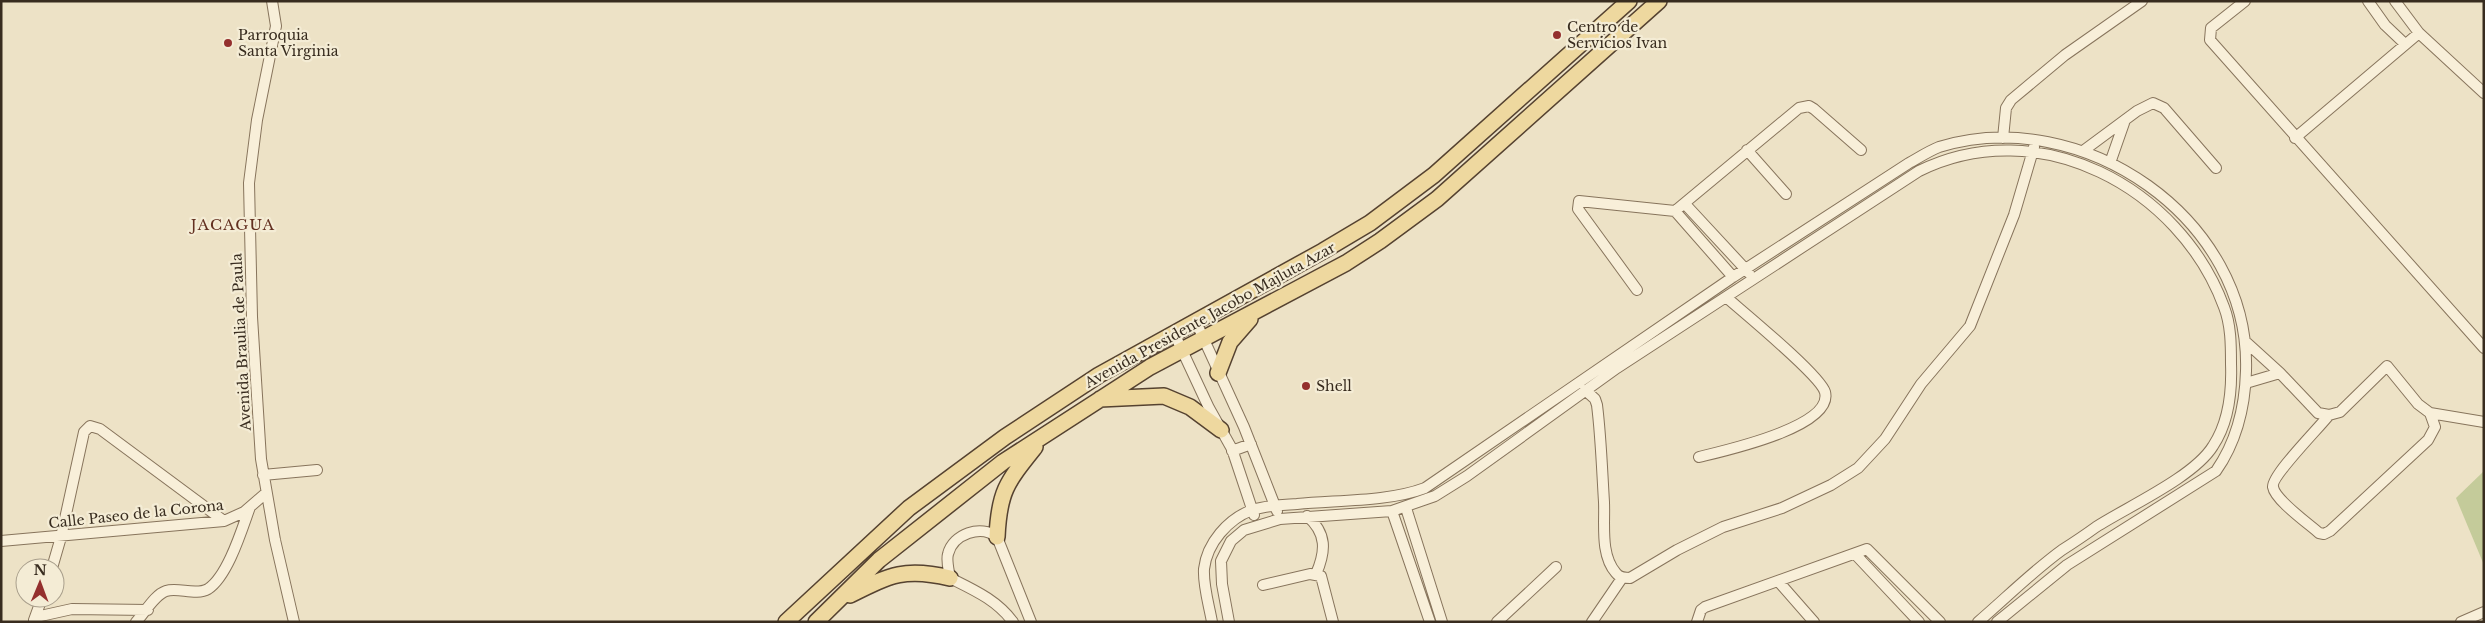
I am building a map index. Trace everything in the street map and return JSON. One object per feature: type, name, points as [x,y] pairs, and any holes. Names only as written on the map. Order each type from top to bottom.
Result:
[{"type":"main road","name":"Avenida Presidente Jacobo Majluta Azar","points":[[786,622],[909,508],[989,448],[1099,375],[1324,252],[1370,223],[1410,194],[1442,169],[1629,1]]},
{"type":"main road","name":"Avenida Presidente Jacobo Majluta Azar","points":[[816,622],[879,560],[1003,462],[1150,367],[1262,308],[1380,241],[1437,199],[1659,1]]},
{"type":"main road","points":[[1218,373],[1230,342],[1262,308]]},
{"type":"main road","points":[[1099,399],[1164,396],[1190,407],[1221,430]]},
{"type":"main road","points":[[997,537],[998,508],[1002,495],[1012,475],[1044,437]]},
{"type":"main road","points":[[838,602],[883,578],[898,574],[910,572],[950,578]]},
{"type":"street","name":"Avenida Braulia de Paula","points":[[272,1],[276,26],[257,120],[250,183],[252,317],[263,475],[294,622]]},
{"type":"street","points":[[2003,138],[2006,108],[2011,100],[2065,55],[2142,1]]},
{"type":"street","points":[[2245,1],[2211,28],[2210,40],[2295,138],[2484,348]]},
{"type":"street","points":[[2368,1],[2385,25],[2405,44]]},
{"type":"street","points":[[2395,1],[2419,33],[2484,94]]},
{"type":"street","points":[[2295,138],[2419,33]]},
{"type":"street","points":[[2082,151],[2102,135],[2124,123],[2137,112],[2153,103],[2164,108],[2216,168]]},
{"type":"street","points":[[1676,211],[1746,150],[1800,108],[1809,106],[1862,150]]},
{"type":"street","points":[[2110,163],[2124,123]]},
{"type":"street","points":[[1212,622],[1204,579],[1208,554],[1221,531],[1239,516],[1252,510],[1274,505],[1402,495],[1425,488],[1733,277],[1909,163],[1937,148],[1974,140],[2003,138],[2035,146],[2082,151],[2110,163],[2151,186],[2182,214],[2202,238],[2222,267],[2232,287],[2247,344],[2246,383],[2236,433],[2228,454],[2216,470],[2067,565],[1998,622]]},
{"type":"street","points":[[1585,390],[1598,405],[1604,506],[1603,530],[1612,566],[1622,578],[1630,578],[1677,550],[1723,527],[1782,508],[1831,485],[1858,468],[1886,439],[1921,384],[1970,326],[2014,215],[2035,146]]},
{"type":"street","points":[[1229,622],[1222,584],[1221,561],[1232,541],[1244,530],[1280,519],[1406,508],[1435,496],[1467,476],[1585,390],[1919,171],[1940,160],[1990,150],[2035,146],[2054,156],[2113,179],[2148,201],[2190,244],[2208,273],[2224,308],[2231,337],[2232,386],[2221,429],[2213,447],[2200,460],[2152,495],[2096,527],[2060,552],[1978,622]]},
{"type":"street","points":[[1746,150],[1786,194]]},
{"type":"street","points":[[1637,290],[1578,209],[1578,204],[1582,200],[1676,211],[1733,277]]},
{"type":"street","points":[[1685,204],[1753,279]]},
{"type":"street","points":[[1699,458],[1773,436],[1798,426],[1816,414],[1825,399],[1825,391],[1800,362],[1726,297]]},
{"type":"street","points":[[1196,322],[1251,444],[1280,519]]},
{"type":"street","points":[[1174,333],[1232,451],[1257,525]]},
{"type":"street","points":[[2247,344],[2280,372],[2318,413],[2329,415],[2340,412],[2387,366],[2418,404],[2430,413],[2484,422]]},
{"type":"street","points":[[2246,383],[2280,372]]},
{"type":"street","points":[[2329,415],[2310,439],[2279,470],[2273,482],[2273,489],[2278,497],[2319,533],[2324,534],[2330,532],[2428,440],[2435,427],[2430,413]]},
{"type":"street","points":[[55,558],[84,432],[90,426],[100,428],[224,521]]},
{"type":"street","points":[[1232,451],[1251,444]]},
{"type":"street","points":[[263,475],[317,470]]},
{"type":"street","name":"Calle Paseo de la Corona","points":[[1,542],[224,521],[251,506],[266,493]]},
{"type":"street","points":[[136,622],[165,591],[196,592],[207,589],[226,567],[251,506]]},
{"type":"street","points":[[1406,508],[1442,622]]},
{"type":"street","points":[[1392,510],[1430,622]]},
{"type":"street","points":[[1307,516],[1316,524],[1324,540],[1322,559],[1316,574]]},
{"type":"street","points":[[1013,622],[993,601],[950,578],[947,556],[952,544],[960,536],[983,531],[997,537],[1031,622]]},
{"type":"street","points":[[1697,622],[1701,610],[1706,606],[1867,549],[1940,622]]},
{"type":"street","points":[[1855,554],[1920,622]]},
{"type":"street","points":[[1497,622],[1556,567]]},
{"type":"street","points":[[1263,585],[1316,574],[1321,576],[1324,582],[1332,622]]},
{"type":"street","points":[[1592,622],[1622,578]]},
{"type":"street","points":[[1778,581],[1814,622]]},
{"type":"street","points":[[34,619],[72,609],[148,610]]},
{"type":"street","points":[[2461,622],[2484,612]]},
{"type":"green space","points":[[2484,471],[2484,565],[2456,498]]},
{"type":"place","name":"Centro de Servicios Ivan","points":[[1557,35]]},
{"type":"place","name":"Parroquia Santa Virginia","points":[[228,43]]},
{"type":"place","name":"Shell","points":[[1306,386]]},
{"type":"district","name":"JACAGUA","points":[[233,225]]}]
